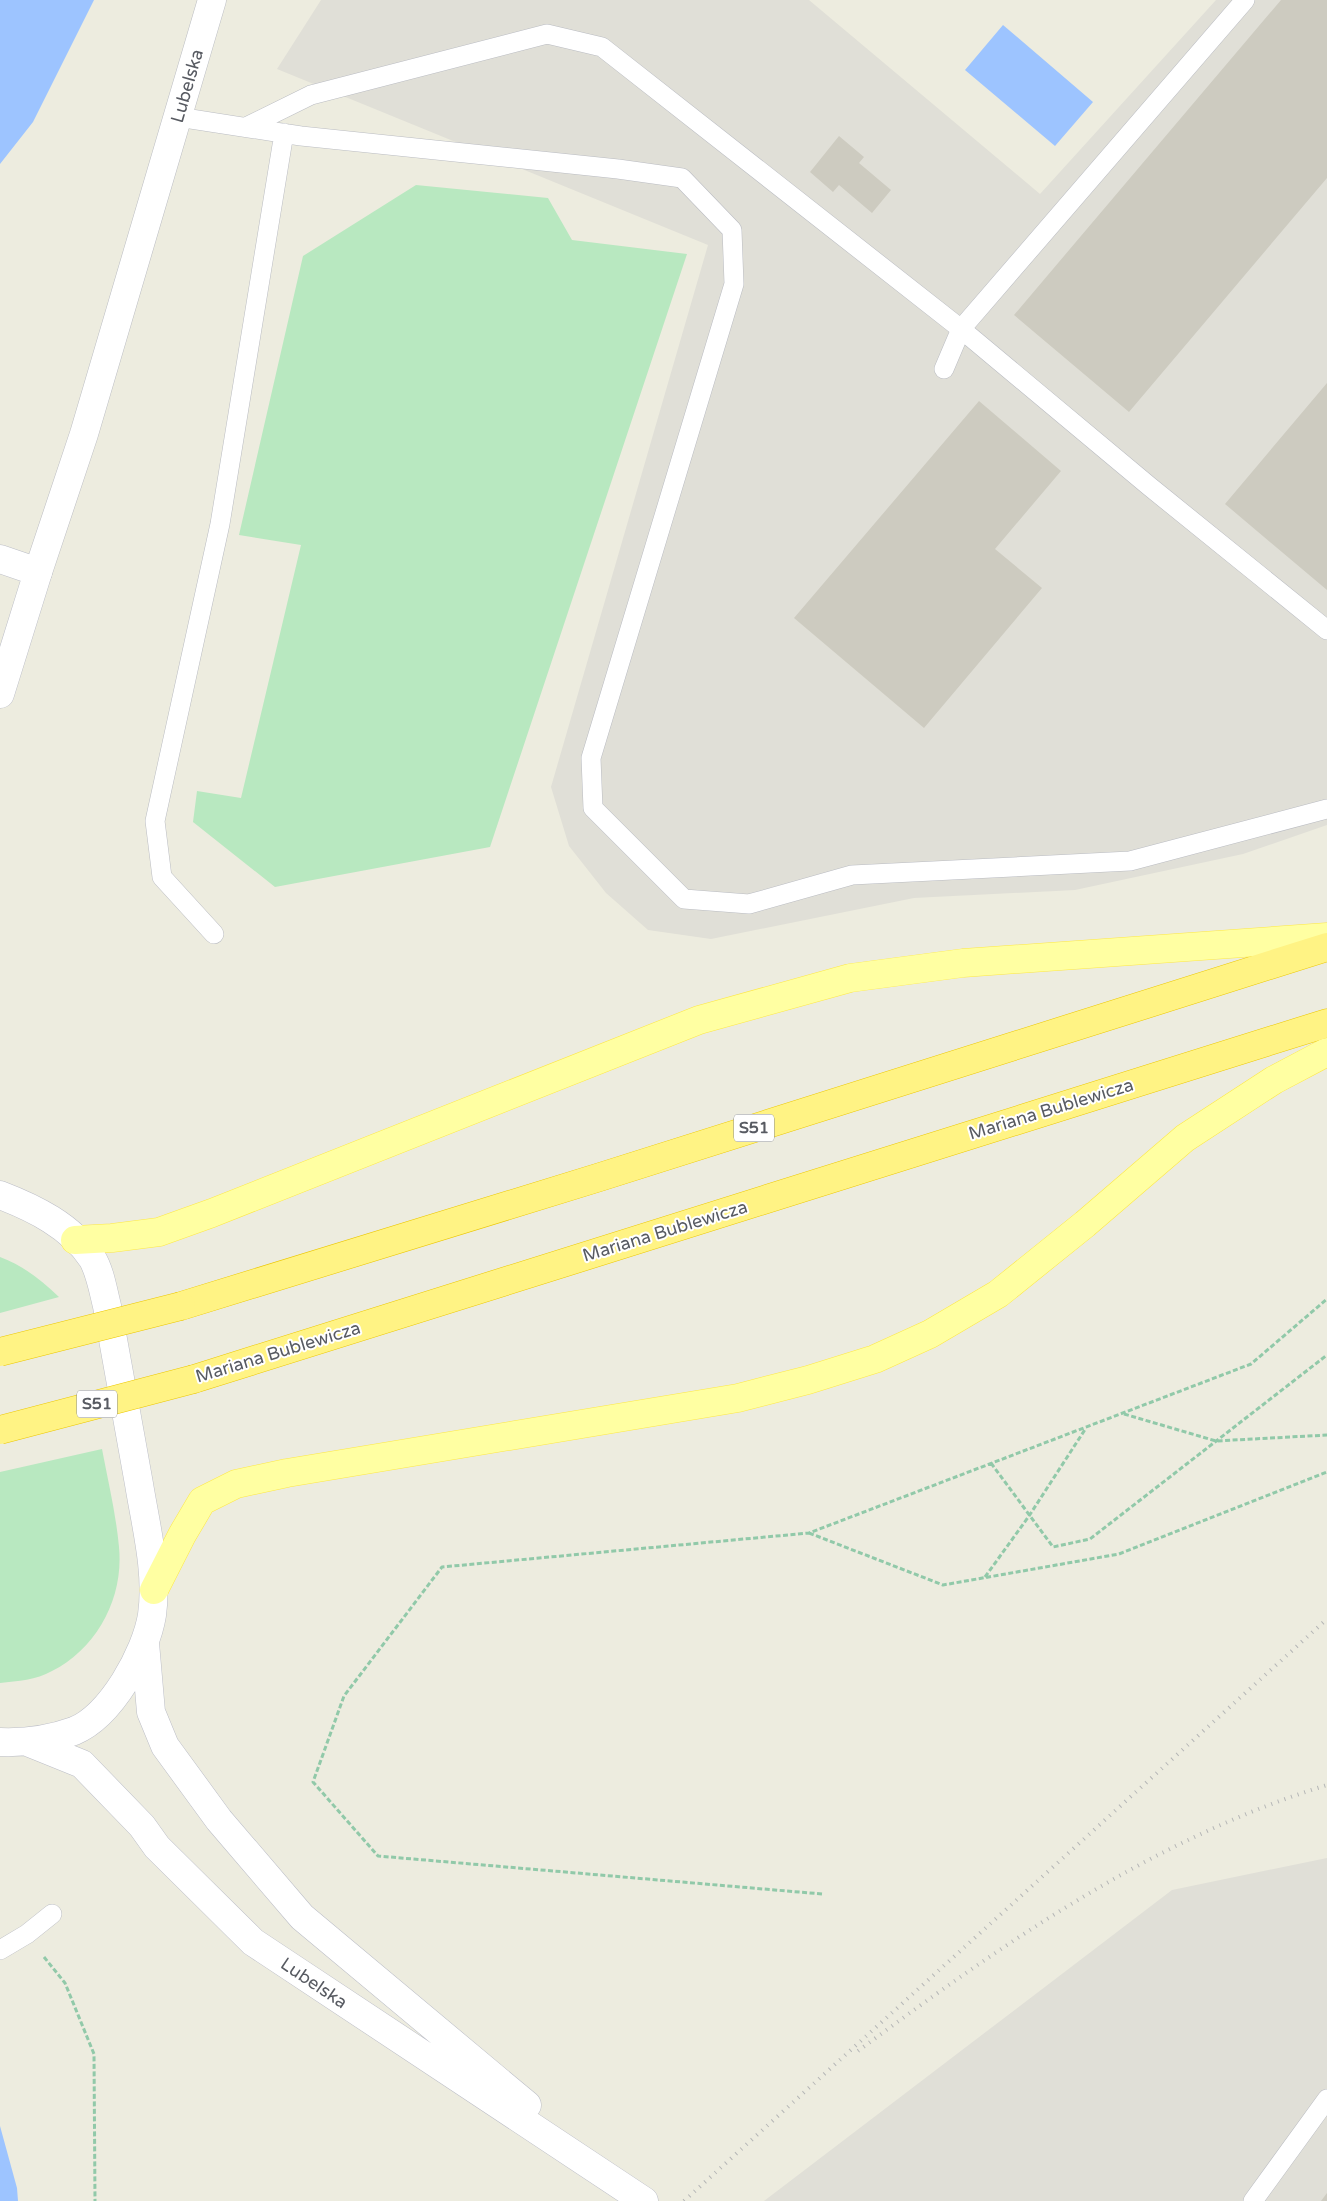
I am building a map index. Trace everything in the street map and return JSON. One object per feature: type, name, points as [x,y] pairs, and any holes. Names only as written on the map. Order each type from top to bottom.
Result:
[{"type":"highway","name":"S51","points":[[0,1352],[181,1306],[600,1177],[1327,947]]},
{"type":"highway","name":"Mariana Bublewicza","points":[[0,1430],[194,1378],[1327,1023]]},
{"type":"main road","points":[[75,1240],[112,1238],[159,1232],[222,1210],[699,1020],[850,978],[963,963],[1327,937]]},
{"type":"main road","points":[[154,1590],[182,1535],[202,1502],[236,1484],[287,1473],[738,1398],[808,1380],[875,1359],[930,1334],[998,1294],[1085,1224],[1185,1138],[1274,1080],[1327,1052]]},
{"type":"street","name":"Lubelska","points":[[0,694],[84,434],[212,0]]},
{"type":"street","points":[[0,559],[38,572]]},
{"type":"street","points":[[0,1195],[27,1205],[55,1221],[92,1258],[100,1278],[107,1306],[150,1547],[154,1590],[152,1617],[145,1642],[128,1678],[103,1710],[76,1730],[30,1743],[0,1742]]},
{"type":"street","name":"Lubelska","points":[[145,1642],[151,1712],[165,1746],[219,1820],[302,1917],[636,2195]]},
{"type":"street","name":"Lubelska","points":[[30,1743],[82,1764],[142,1826],[156,1846],[253,1942],[636,2195]]},
{"type":"lane","points":[[944,369],[961,329],[1245,0]]},
{"type":"lane","points":[[246,127],[311,95],[547,34],[602,47],[961,329],[1149,486],[1327,630]]},
{"type":"lane","points":[[178,117],[284,133],[682,178],[732,230],[734,284],[591,758],[593,808],[684,899],[748,904],[852,875],[1130,860],[1327,809]]},
{"type":"lane","points":[[214,934],[162,877],[155,820],[220,524],[284,133]]},
{"type":"lane","points":[[0,1950],[27,1934],[52,1914]]},
{"type":"lane","points":[[1253,2201],[1327,2099]]},
{"type":"path","points":[[822,1894],[378,1856],[313,1782],[344,1696],[442,1567],[809,1533],[1251,1364],[1327,1300]]},
{"type":"path","points":[[991,1463],[1052,1547],[1090,1539],[1327,1355]]},
{"type":"path","points":[[1123,1413],[1216,1441],[1327,1435]]},
{"type":"path","points":[[985,1578],[1029,1516],[1086,1428]]},
{"type":"path","points":[[809,1533],[943,1585],[1118,1554],[1327,1472]]},
{"type":"path","points":[[27,1934],[64,1983],[94,2054],[95,2201]]},
{"type":"shaded area","points":[[321,0],[809,0],[1040,194],[1216,0],[1327,0],[1327,825],[1243,854],[1075,890],[914,898],[711,939],[648,930],[606,893],[569,846],[551,787],[708,245],[277,69]]},
{"type":"shaded area","points":[[1327,1858],[1327,2201],[764,2201],[1172,1890]]},
{"type":"green space","points":[[416,185],[548,198],[572,240],[687,254],[490,847],[275,887],[193,822],[197,791],[241,798],[301,545],[239,535],[303,256]]},
{"type":"green space","points":[[0,1257],[32,1274],[59,1297],[0,1313]]},
{"type":"green space","points":[[102,1449],[119,1547],[117,1585],[112,1603],[94,1635],[68,1661],[40,1676],[27,1680],[0,1683],[0,1472]]},
{"type":"water","points":[[0,0],[94,0],[33,122],[0,164]]},
{"type":"water","points":[[1003,25],[1093,102],[1055,146],[965,70]]},
{"type":"water","points":[[0,2126],[17,2188],[18,2201],[0,2201]]},
{"type":"building","points":[[1281,0],[1327,0],[1327,178],[1129,412],[1014,315]]},
{"type":"building","points":[[839,136],[864,157],[859,163],[891,190],[872,213],[839,185],[833,192],[810,172]]},
{"type":"building","points":[[1327,383],[1327,590],[1225,504]]},
{"type":"building","points":[[979,401],[1061,471],[995,549],[1042,588],[924,728],[794,618]]},
{"type":"building","points":[[1327,2193],[1327,2201],[1321,2201]]},
{"type":"railway","points":[[684,2201],[1327,1619]]},
{"type":"railway","points":[[858,2051],[968,1971],[1024,1934],[1140,1864],[1200,1834],[1263,1808],[1327,1785]]}]
